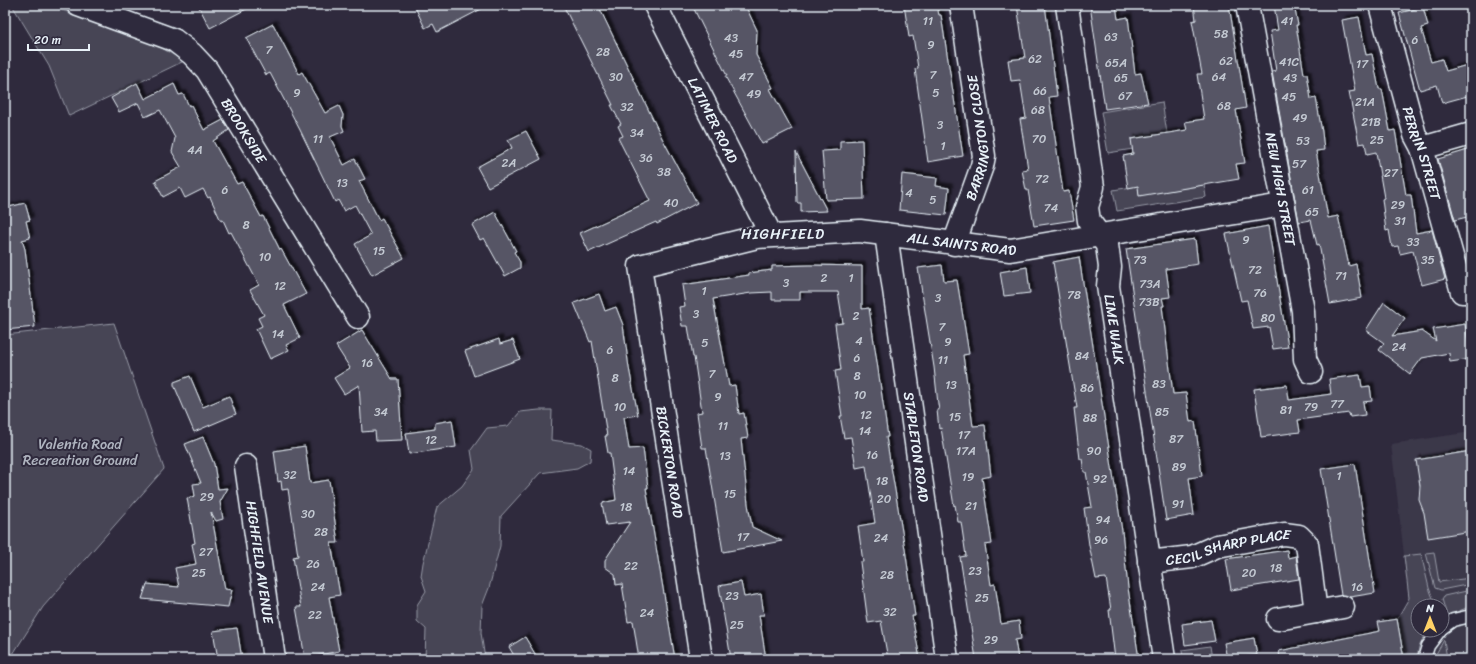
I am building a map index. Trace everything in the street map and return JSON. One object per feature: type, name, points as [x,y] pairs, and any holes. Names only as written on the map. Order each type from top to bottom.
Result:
[{"type":"street","name":"BROOKSIDE","points":[[78,5],[174,40],[192,54],[207,70],[358,317]]},
{"type":"street","name":"LATIMER ROAD","points":[[656,5],[771,235]]},
{"type":"street","name":"BARRINGTON CLOSE","points":[[954,244],[982,166],[984,156],[961,5]]},
{"type":"street","name":"LIME WALK","points":[[1067,5],[1093,187],[1087,207],[1088,214],[1090,221],[1107,245],[1110,268],[1108,286],[1164,659]]},
{"type":"street","name":"NEW HIGH STREET","points":[[1247,5],[1303,311],[1305,359],[1311,372]]},
{"type":"street","name":"PERRIN STREET","points":[[1380,5],[1415,135],[1422,148],[1462,292],[1471,292]]},
{"type":"street","points":[[1422,148],[1471,134]]},
{"type":"street","name":"ALL SAINTS ROAD","points":[[640,266],[757,237],[771,235],[860,231],[1010,250],[1283,206]]},
{"type":"street","name":"STAPLETON ROAD","points":[[886,234],[947,659]]},
{"type":"street","name":"BICKERTON ROAD","points":[[640,266],[701,659]]},
{"type":"street","name":"HIGHFIELD AVENUE","points":[[246,466],[274,659]]},
{"type":"street","name":"CECIL SHARP PLACE","points":[[1149,562],[1192,557],[1217,546],[1284,534],[1299,536],[1307,544],[1316,612]]},
{"type":"street","points":[[1278,619],[1343,607]]},
{"type":"lane","points":[[1450,622],[1453,620],[1471,616]]},
{"type":"lane","points":[[1424,659],[1428,646],[1434,638]]},
{"type":"shaded area","points":[[1471,432],[1471,659],[1404,659],[1397,619],[1409,598],[1391,444]]},
{"type":"green space","points":[[12,5],[49,5],[160,47],[184,61],[69,116],[49,66]]},
{"type":"green space","points":[[1162,102],[1167,133],[1131,139],[1133,149],[1108,153],[1101,112]]},
{"type":"green space","points":[[1204,185],[1206,197],[1117,211],[1113,190],[1138,186],[1139,195]]},
{"type":"green space","name":"Valentia Road Recreation Ground","points":[[114,323],[164,469],[43,607],[11,659],[5,659],[5,335]]},
{"type":"green space","points":[[552,410],[551,440],[582,444],[591,449],[590,461],[577,468],[540,473],[501,516],[500,546],[489,588],[482,606],[481,633],[485,659],[425,659],[426,629],[417,621],[417,605],[426,591],[421,576],[437,507],[462,486],[474,469],[471,450],[487,428],[508,426],[520,412]]},
{"type":"green space","points":[[1434,552],[1439,582],[1471,578],[1471,584],[1441,590],[1435,588],[1426,553]]},
{"type":"green space","points":[[1421,554],[1433,598],[1410,598],[1410,638],[1424,638],[1419,647],[1417,659],[1404,659],[1397,619],[1409,598],[1404,556]]},
{"type":"green space","points":[[1471,590],[1471,606],[1450,615],[1450,598],[1443,598],[1444,596]]},
{"type":"green space","points":[[1444,640],[1447,659],[1433,659]]},
{"type":"green space","points":[[1210,646],[1212,659],[1183,659],[1182,650]]},
{"type":"building","points":[[198,5],[254,5],[210,28]]},
{"type":"building","points":[[414,5],[489,5],[437,32],[433,24],[425,28]]},
{"type":"building","points":[[563,5],[598,5],[662,138],[697,203],[657,224],[656,222],[589,252],[580,233],[650,201],[618,138],[623,136],[618,126],[621,124],[611,105],[613,105]]},
{"type":"building","points":[[692,5],[745,5],[757,30],[756,55],[773,88],[770,89],[792,129],[762,144],[725,76],[727,76]]},
{"type":"building","points":[[904,5],[928,5],[929,9],[937,7],[939,15],[941,15],[963,156],[928,162],[915,69],[918,68],[913,36],[909,37]]},
{"type":"building","points":[[1017,5],[1045,5],[1057,96],[1049,97],[1063,192],[1069,191],[1074,220],[1034,226],[1028,190],[1026,190],[1022,170],[1028,169],[1020,119],[1026,118],[1020,80],[1011,81],[1008,60],[1025,58]]},
{"type":"building","points":[[1090,5],[1116,5],[1118,19],[1128,17],[1135,74],[1141,73],[1148,103],[1105,109]]},
{"type":"building","points":[[1194,5],[1229,5],[1246,108],[1236,110],[1245,163],[1236,164],[1239,179],[1139,196],[1138,186],[1128,188],[1123,156],[1133,154],[1131,139],[1187,130],[1185,122],[1204,119],[1197,74],[1202,74],[1192,21],[1196,20]]},
{"type":"building","points":[[1274,5],[1294,5],[1304,74],[1307,74],[1311,99],[1316,98],[1322,132],[1324,150],[1316,151],[1328,218],[1338,216],[1349,266],[1356,264],[1362,298],[1330,304],[1319,244],[1317,245],[1311,220],[1299,222],[1272,72],[1276,71],[1270,31],[1278,30]]},
{"type":"building","points":[[1423,7],[1428,26],[1421,28],[1431,62],[1442,59],[1446,71],[1471,64],[1471,95],[1442,103],[1437,85],[1420,90],[1399,13]]},
{"type":"building","points":[[1359,17],[1366,55],[1372,54],[1379,89],[1382,89],[1390,131],[1395,130],[1406,195],[1411,195],[1416,233],[1432,230],[1445,279],[1422,285],[1413,251],[1400,254],[1398,246],[1392,247],[1389,230],[1386,231],[1382,199],[1384,198],[1376,152],[1367,154],[1365,143],[1359,144],[1349,92],[1355,91],[1342,20]]},
{"type":"building","points":[[273,24],[299,74],[302,72],[325,113],[339,106],[343,115],[342,126],[344,131],[330,137],[344,165],[355,159],[365,179],[359,181],[379,220],[382,218],[404,258],[372,275],[355,244],[371,235],[355,205],[344,211],[338,200],[335,202],[270,73],[266,75],[246,38]]},
{"type":"building","points":[[137,83],[145,99],[174,84],[179,95],[183,94],[189,106],[191,105],[204,130],[223,120],[229,130],[213,141],[237,184],[242,182],[261,217],[263,216],[280,250],[281,249],[306,294],[284,305],[300,338],[286,345],[289,350],[270,359],[256,329],[262,326],[258,318],[264,315],[250,290],[259,285],[231,232],[229,233],[223,220],[221,221],[210,197],[208,198],[203,189],[185,198],[180,188],[163,197],[155,181],[181,167],[172,152],[175,138],[160,110],[145,117],[138,103],[119,112],[111,98]]},
{"type":"building","points":[[526,131],[541,159],[488,187],[477,167],[512,148],[508,140]]},
{"type":"building","points":[[862,140],[864,199],[826,200],[822,151],[840,150],[840,141]]},
{"type":"building","points":[[1471,149],[1471,216],[1455,220],[1438,159]]},
{"type":"building","points":[[796,152],[827,211],[801,212],[801,203],[797,203]]},
{"type":"building","points":[[902,174],[937,178],[936,186],[949,188],[946,215],[899,210]]},
{"type":"building","points":[[25,203],[30,220],[26,221],[30,238],[22,240],[25,249],[35,327],[5,330],[5,208]]},
{"type":"building","points":[[495,212],[516,251],[514,252],[520,262],[520,268],[505,276],[484,238],[480,240],[472,225]]},
{"type":"building","points":[[1268,226],[1288,347],[1273,349],[1269,327],[1253,329],[1247,300],[1241,301],[1226,234]]},
{"type":"building","points":[[1195,239],[1198,264],[1166,269],[1170,297],[1162,298],[1164,306],[1162,306],[1173,394],[1186,393],[1190,422],[1195,421],[1202,476],[1189,478],[1194,515],[1166,520],[1126,249]]},
{"type":"building","points":[[1079,257],[1122,531],[1128,588],[1139,659],[1115,659],[1109,610],[1111,610],[1106,578],[1096,579],[1089,545],[1084,508],[1092,507],[1086,472],[1084,472],[1082,459],[1080,459],[1074,408],[1077,408],[1053,262]]},
{"type":"building","points":[[942,265],[944,281],[957,280],[969,354],[963,355],[973,426],[985,425],[991,476],[982,478],[992,544],[985,545],[991,585],[995,584],[1001,624],[1019,621],[1021,639],[1015,640],[1018,659],[976,659],[960,557],[966,556],[961,522],[958,522],[955,505],[954,506],[941,428],[939,429],[937,410],[939,410],[934,367],[918,268]]},
{"type":"building","points":[[772,266],[862,266],[862,309],[869,308],[888,437],[886,437],[915,616],[912,616],[920,659],[888,659],[881,621],[868,623],[860,562],[863,562],[858,526],[875,523],[866,466],[856,468],[851,437],[844,438],[840,416],[842,416],[835,371],[841,370],[835,324],[843,323],[838,292],[800,292],[800,300],[772,300],[772,292],[751,293],[713,299],[729,386],[735,385],[739,414],[744,413],[748,438],[741,439],[752,527],[782,541],[723,552],[706,448],[702,448],[697,413],[702,412],[694,357],[688,326],[682,326],[679,307],[685,306],[682,285],[749,275],[749,273],[772,270]]},
{"type":"building","points":[[1027,267],[1030,293],[1004,296],[1000,272]]},
{"type":"building","points":[[599,294],[605,311],[616,307],[623,325],[638,415],[624,417],[629,449],[643,448],[648,488],[646,488],[675,659],[639,659],[633,621],[628,622],[622,584],[616,585],[615,574],[605,567],[605,560],[630,522],[606,525],[602,503],[616,500],[610,453],[608,453],[605,436],[607,436],[592,341],[590,342],[574,303]]},
{"type":"building","points":[[1384,302],[1405,318],[1392,336],[1422,331],[1436,341],[1433,329],[1465,324],[1471,359],[1450,362],[1449,353],[1422,358],[1410,374],[1379,350],[1384,343],[1366,330]]},
{"type":"building","points":[[362,330],[392,379],[398,379],[402,440],[376,441],[375,431],[362,432],[359,385],[344,394],[334,378],[350,368],[336,346]]},
{"type":"building","points":[[499,339],[500,344],[513,340],[520,359],[474,376],[465,351]]},
{"type":"building","points":[[1360,375],[1362,387],[1370,386],[1372,401],[1363,402],[1365,415],[1350,417],[1349,413],[1298,420],[1300,432],[1261,437],[1254,389],[1287,385],[1289,400],[1331,394],[1329,379]]},
{"type":"building","points":[[190,376],[203,407],[229,396],[236,414],[194,432],[174,385],[174,382]]},
{"type":"building","points":[[452,420],[456,447],[409,454],[406,433],[435,429],[435,423]]},
{"type":"building","points":[[203,437],[214,464],[218,489],[228,488],[220,502],[223,519],[216,521],[211,512],[225,589],[232,590],[228,607],[142,599],[147,584],[179,587],[175,568],[196,564],[192,544],[195,543],[187,498],[195,496],[193,484],[201,483],[185,444]]},
{"type":"building","points":[[305,446],[310,483],[329,480],[338,543],[331,543],[340,595],[329,597],[339,651],[305,658],[296,607],[301,607],[293,557],[298,556],[288,489],[282,490],[281,481],[278,482],[274,451]]},
{"type":"building","points":[[1471,451],[1471,531],[1428,538],[1424,513],[1419,500],[1420,486],[1416,460]]},
{"type":"building","points":[[1355,464],[1375,593],[1350,597],[1341,595],[1321,469]]},
{"type":"building","points":[[1287,550],[1288,558],[1296,556],[1299,579],[1231,590],[1226,559]]},
{"type":"building","points":[[741,582],[744,597],[761,594],[764,615],[759,615],[766,659],[731,659],[719,586]]},
{"type":"building","points":[[1397,619],[1404,659],[1280,659],[1279,651],[1380,631],[1378,622]]},
{"type":"building","points":[[1211,620],[1215,641],[1185,645],[1182,624]]},
{"type":"building","points":[[237,628],[242,659],[218,659],[213,631]]},
{"type":"building","points":[[525,637],[538,659],[516,659],[509,647]]},
{"type":"building","points":[[1254,638],[1257,655],[1227,659],[1224,643]]},
{"type":"district","name":"HIGHFIELD","points":[[783,234]]}]
